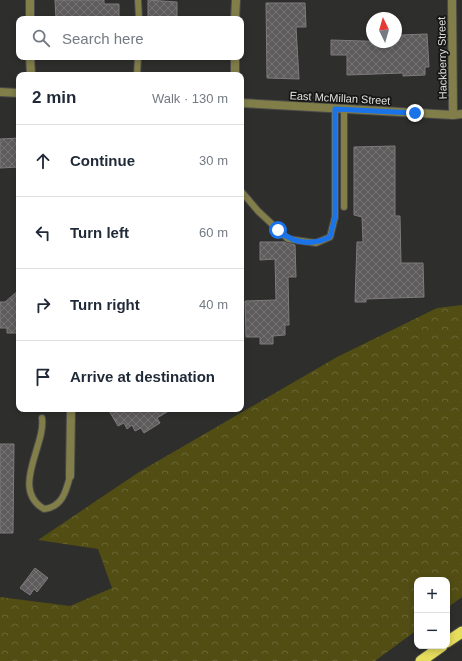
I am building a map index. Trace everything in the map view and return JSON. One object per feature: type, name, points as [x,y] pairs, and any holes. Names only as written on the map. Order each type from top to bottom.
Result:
[{"type":"highway","points":[[450,640],[462,632]]},
{"type":"highway","points":[[421,661],[438,649]]},
{"type":"street","points":[[30,0],[30,16]]},
{"type":"street","points":[[235,16],[236,0]]},
{"type":"street","name":"Hackberry Street","points":[[452,0],[453,115]]},
{"type":"street","points":[[30,60],[31,72]]},
{"type":"street","points":[[234,72],[235,60]]},
{"type":"street","points":[[0,92],[16,93]]},
{"type":"street","name":"East McMillan Street","points":[[244,103],[453,115],[462,114]]},
{"type":"street","points":[[70,476],[71,412]]},
{"type":"lane","points":[[138,0],[139,16]]},
{"type":"lane","points":[[137,72],[138,60]]},
{"type":"lane","points":[[244,195],[258,211],[288,239],[316,243],[330,237],[335,217],[335,109]]},
{"type":"lane","points":[[344,109],[344,207]]},
{"type":"lane","points":[[42,418],[42,433],[29,482],[33,497],[44,509],[50,508],[57,504],[66,492],[70,476]]},
{"type":"green space","points":[[462,305],[462,597],[450,606],[450,577],[414,577],[414,632],[375,661],[0,661],[0,597],[70,606],[112,588],[98,549],[38,540],[139,472],[337,357],[437,308]]},
{"type":"building","points":[[55,0],[104,0],[104,4],[119,4],[119,16],[56,16]]},
{"type":"building","points":[[148,0],[177,2],[177,16],[148,16]]},
{"type":"building","points":[[266,3],[305,3],[306,27],[296,27],[299,79],[267,78]]},
{"type":"building","points":[[427,34],[429,67],[425,67],[425,75],[403,76],[403,73],[347,75],[347,55],[331,55],[331,40],[366,41],[366,48],[402,48],[402,35]]},
{"type":"building","points":[[16,138],[16,167],[0,168],[0,139]]},
{"type":"building","points":[[395,146],[395,216],[400,216],[401,263],[423,263],[424,297],[366,299],[366,302],[355,302],[357,242],[363,242],[362,217],[354,215],[354,147]]},
{"type":"building","points":[[260,242],[284,242],[295,245],[296,277],[288,277],[289,325],[285,325],[285,335],[273,336],[273,344],[260,344],[260,337],[246,337],[245,301],[276,300],[275,259],[260,260]]},
{"type":"building","points":[[16,293],[16,333],[7,333],[7,328],[0,328],[0,302],[5,302]]},
{"type":"building","points":[[110,412],[167,412],[157,418],[160,423],[144,433],[141,428],[135,431],[132,425],[127,429],[124,423],[118,426]]},
{"type":"building","points":[[0,444],[14,444],[13,533],[0,533]]},
{"type":"building","points":[[35,568],[48,578],[37,592],[34,589],[30,595],[20,588]]},
{"type":"route","points":[[278,230],[288,239],[316,243],[330,237],[335,217],[335,109],[415,113]]}]
